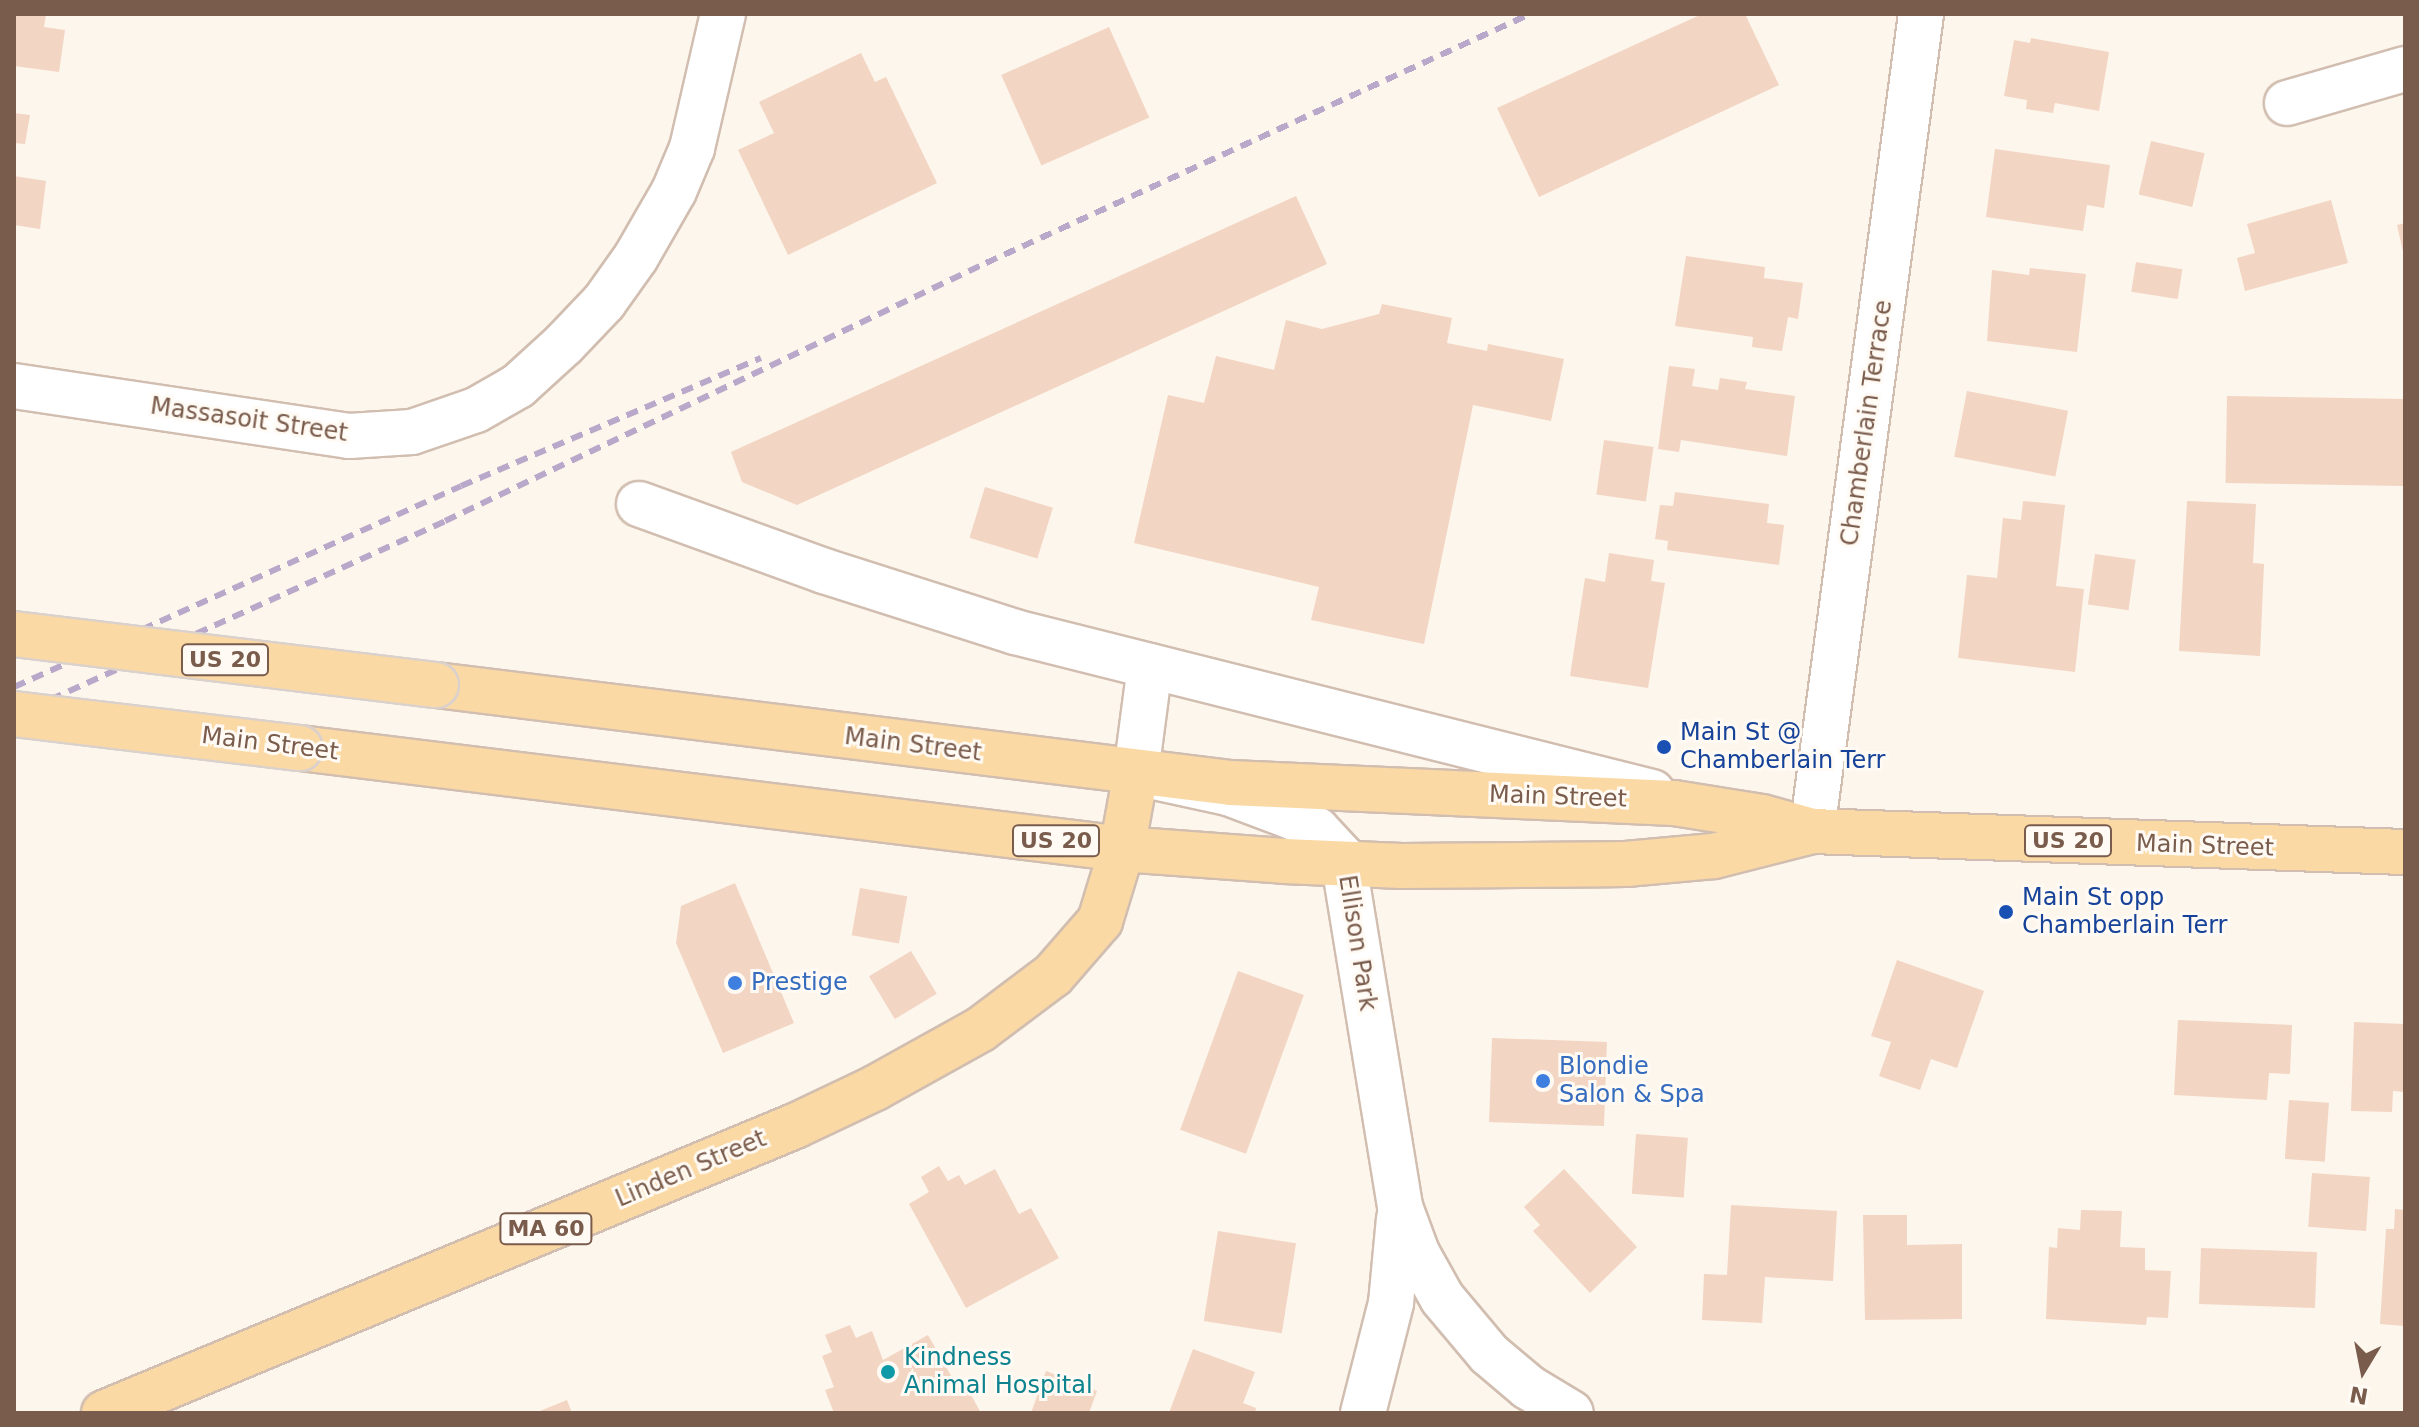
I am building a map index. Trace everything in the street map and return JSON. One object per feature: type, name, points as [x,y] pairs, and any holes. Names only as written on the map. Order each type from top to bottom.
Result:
[{"type":"main road","name":"Main Street","points":[[14,634],[1231,783],[1623,799],[1724,810],[1812,831],[2405,852]]},
{"type":"main road","name":"Main Street","points":[[14,714],[1122,849],[1345,864],[1626,864],[1714,856],[1812,831]]},
{"type":"main road","name":"Linden Street","points":[[104,1413],[783,1131],[915,1067],[1008,1011],[1071,958],[1100,921],[1122,849],[1136,773]]},
{"type":"street","name":"Massasoit Street","points":[[14,386],[349,436],[412,432],[476,410],[518,386],[564,344],[604,302],[643,246],[674,191],[692,148],[723,14]]},
{"type":"street","name":"Chamberlain Terrace","points":[[1812,831],[1921,14]]},
{"type":"street","points":[[2287,103],[2405,69]]},
{"type":"street","points":[[639,504],[956,614],[1150,666],[1724,810]]},
{"type":"street","points":[[1136,773],[1150,666]]},
{"type":"street","name":"Ellison Park","points":[[1136,773],[1228,793],[1292,817],[1327,839],[1345,864],[1400,1207],[1428,1276],[1455,1316],[1509,1371],[1571,1413]]},
{"type":"street","name":"Ellison Park","points":[[1363,1413],[1391,1303],[1400,1207]]},
{"type":"building","points":[[14,14],[46,14],[44,27],[65,30],[59,72],[14,66]]},
{"type":"building","points":[[1702,14],[1745,14],[1779,85],[1539,197],[1497,108]]},
{"type":"building","points":[[1109,27],[1149,117],[1041,165],[1001,75]]},
{"type":"building","points":[[2031,38],[2109,52],[2099,111],[2055,103],[2053,113],[2026,109],[2027,100],[2004,96],[2014,40],[2030,43]]},
{"type":"building","points":[[861,53],[875,82],[886,77],[937,183],[788,255],[738,150],[774,133],[759,102]]},
{"type":"building","points":[[14,113],[30,115],[25,144],[14,143]]},
{"type":"building","points":[[2151,141],[2205,153],[2192,207],[2139,195]]},
{"type":"building","points":[[1995,149],[2110,165],[2104,208],[2087,205],[2083,231],[1986,217]]},
{"type":"building","points":[[14,176],[46,181],[40,229],[14,225]]},
{"type":"building","points":[[1296,196],[1327,264],[797,505],[742,482],[731,452]]},
{"type":"building","points":[[2331,200],[2348,263],[2245,291],[2237,258],[2255,253],[2247,224]]},
{"type":"building","points":[[2405,223],[2405,256],[2404,256],[2397,225]]},
{"type":"building","points":[[1686,256],[1765,267],[1764,278],[1803,283],[1798,319],[1788,317],[1782,351],[1752,347],[1753,337],[1675,326]]},
{"type":"building","points":[[2136,262],[2182,269],[2178,299],[2131,292]]},
{"type":"building","points":[[2030,268],[2086,274],[2077,352],[1987,341],[1992,270],[2029,275]]},
{"type":"building","points":[[1382,304],[1452,318],[1447,343],[1487,351],[1488,344],[1564,359],[1551,421],[1473,405],[1424,644],[1311,620],[1319,587],[1134,543],[1168,395],[1204,403],[1216,356],[1274,370],[1286,320],[1322,329],[1379,314]]},
{"type":"building","points":[[1669,366],[1695,369],[1692,386],[1718,390],[1720,378],[1747,382],[1745,389],[1795,396],[1787,456],[1681,440],[1679,452],[1658,449]]},
{"type":"building","points":[[1967,391],[2068,411],[2055,476],[1954,457]]},
{"type":"building","points":[[2227,396],[2405,399],[2403,486],[2225,483]]},
{"type":"building","points":[[1604,440],[1654,447],[1646,501],[1596,494]]},
{"type":"building","points":[[985,487],[1053,508],[1037,558],[970,538]]},
{"type":"building","points":[[1675,492],[1769,504],[1767,523],[1784,525],[1779,565],[1667,550],[1668,541],[1655,539],[1660,505],[1673,506]]},
{"type":"building","points":[[2023,501],[2065,505],[2056,586],[2084,589],[2075,672],[1958,658],[1967,575],[1997,578],[2003,518],[2021,520]]},
{"type":"building","points":[[2187,501],[2256,504],[2253,563],[2264,564],[2260,656],[2179,651]]},
{"type":"building","points":[[1609,553],[1654,560],[1651,581],[1665,583],[1648,688],[1570,676],[1585,578],[1605,582]]},
{"type":"building","points":[[2095,554],[2136,560],[2129,610],[2088,605]]},
{"type":"building","name":"Prestige","points":[[735,883],[794,1023],[723,1053],[676,943],[681,906]]},
{"type":"building","points":[[860,888],[907,896],[899,944],[852,935]]},
{"type":"building","points":[[911,951],[937,994],[895,1019],[869,976]]},
{"type":"building","points":[[1897,960],[1984,991],[1957,1068],[1931,1059],[1920,1090],[1879,1076],[1891,1042],[1871,1036]]},
{"type":"building","points":[[1238,971],[1304,995],[1246,1154],[1180,1130]]},
{"type":"building","points":[[2178,1020],[2292,1025],[2290,1074],[2269,1073],[2267,1100],[2174,1095]]},
{"type":"building","points":[[2354,1022],[2405,1024],[2405,1092],[2393,1091],[2392,1112],[2351,1111]]},
{"type":"building","points":[[1492,1038],[1607,1042],[1604,1126],[1489,1122]]},
{"type":"building","points":[[2289,1100],[2329,1103],[2325,1162],[2285,1159]]},
{"type":"building","points":[[1636,1134],[1688,1138],[1684,1197],[1632,1194]]},
{"type":"building","points":[[939,1166],[948,1181],[959,1175],[965,1185],[995,1169],[1019,1214],[1031,1208],[1059,1258],[966,1308],[909,1204],[929,1192],[921,1177]]},
{"type":"building","points":[[1564,1169],[1637,1247],[1590,1293],[1533,1231],[1540,1225],[1524,1207]]},
{"type":"building","points":[[2312,1173],[2370,1177],[2366,1231],[2308,1227]]},
{"type":"building","points":[[1731,1205],[1837,1211],[1833,1281],[1765,1277],[1762,1323],[1702,1320],[1704,1274],[1727,1275]]},
{"type":"building","points":[[2395,1209],[2405,1210],[2405,1326],[2380,1324],[2386,1229],[2394,1229]]},
{"type":"building","points":[[2081,1210],[2122,1211],[2120,1247],[2145,1248],[2145,1270],[2171,1271],[2168,1318],[2147,1317],[2146,1325],[2046,1319],[2049,1247],[2057,1248],[2058,1228],[2080,1230]]},
{"type":"building","points":[[1863,1215],[1907,1215],[1907,1245],[1962,1244],[1962,1319],[1865,1320]]},
{"type":"building","points":[[1218,1231],[1296,1243],[1282,1333],[1204,1321]]},
{"type":"building","points":[[2201,1248],[2317,1252],[2315,1308],[2199,1304]]},
{"type":"building","name":"Kindness Animal Hospital","points":[[850,1325],[856,1338],[872,1331],[883,1360],[928,1335],[958,1388],[965,1384],[981,1413],[834,1413],[825,1390],[834,1387],[822,1356],[832,1352],[825,1335]]},
{"type":"building","points":[[1193,1349],[1255,1372],[1243,1403],[1256,1408],[1255,1413],[1169,1413]]},
{"type":"building","points":[[1046,1371],[1097,1391],[1089,1413],[1031,1413]]},
{"type":"building","points":[[567,1400],[572,1413],[535,1413]]},
{"type":"railway","points":[[14,716],[445,521],[986,263],[1530,14]]},
{"type":"railway","points":[[14,687],[461,486],[761,358]]},
{"type":"place","name":"Main St @ Chamberlain Terr","points":[[1664,747]]},
{"type":"place","name":"Main St opp Chamberlain Terr","points":[[2006,912]]},
{"type":"place","name":"Prestige","points":[[735,983]]},
{"type":"place","name":"Blondie Salon & Spa","points":[[1543,1081]]},
{"type":"place","name":"Kindness Animal Hospital","points":[[888,1372]]}]
